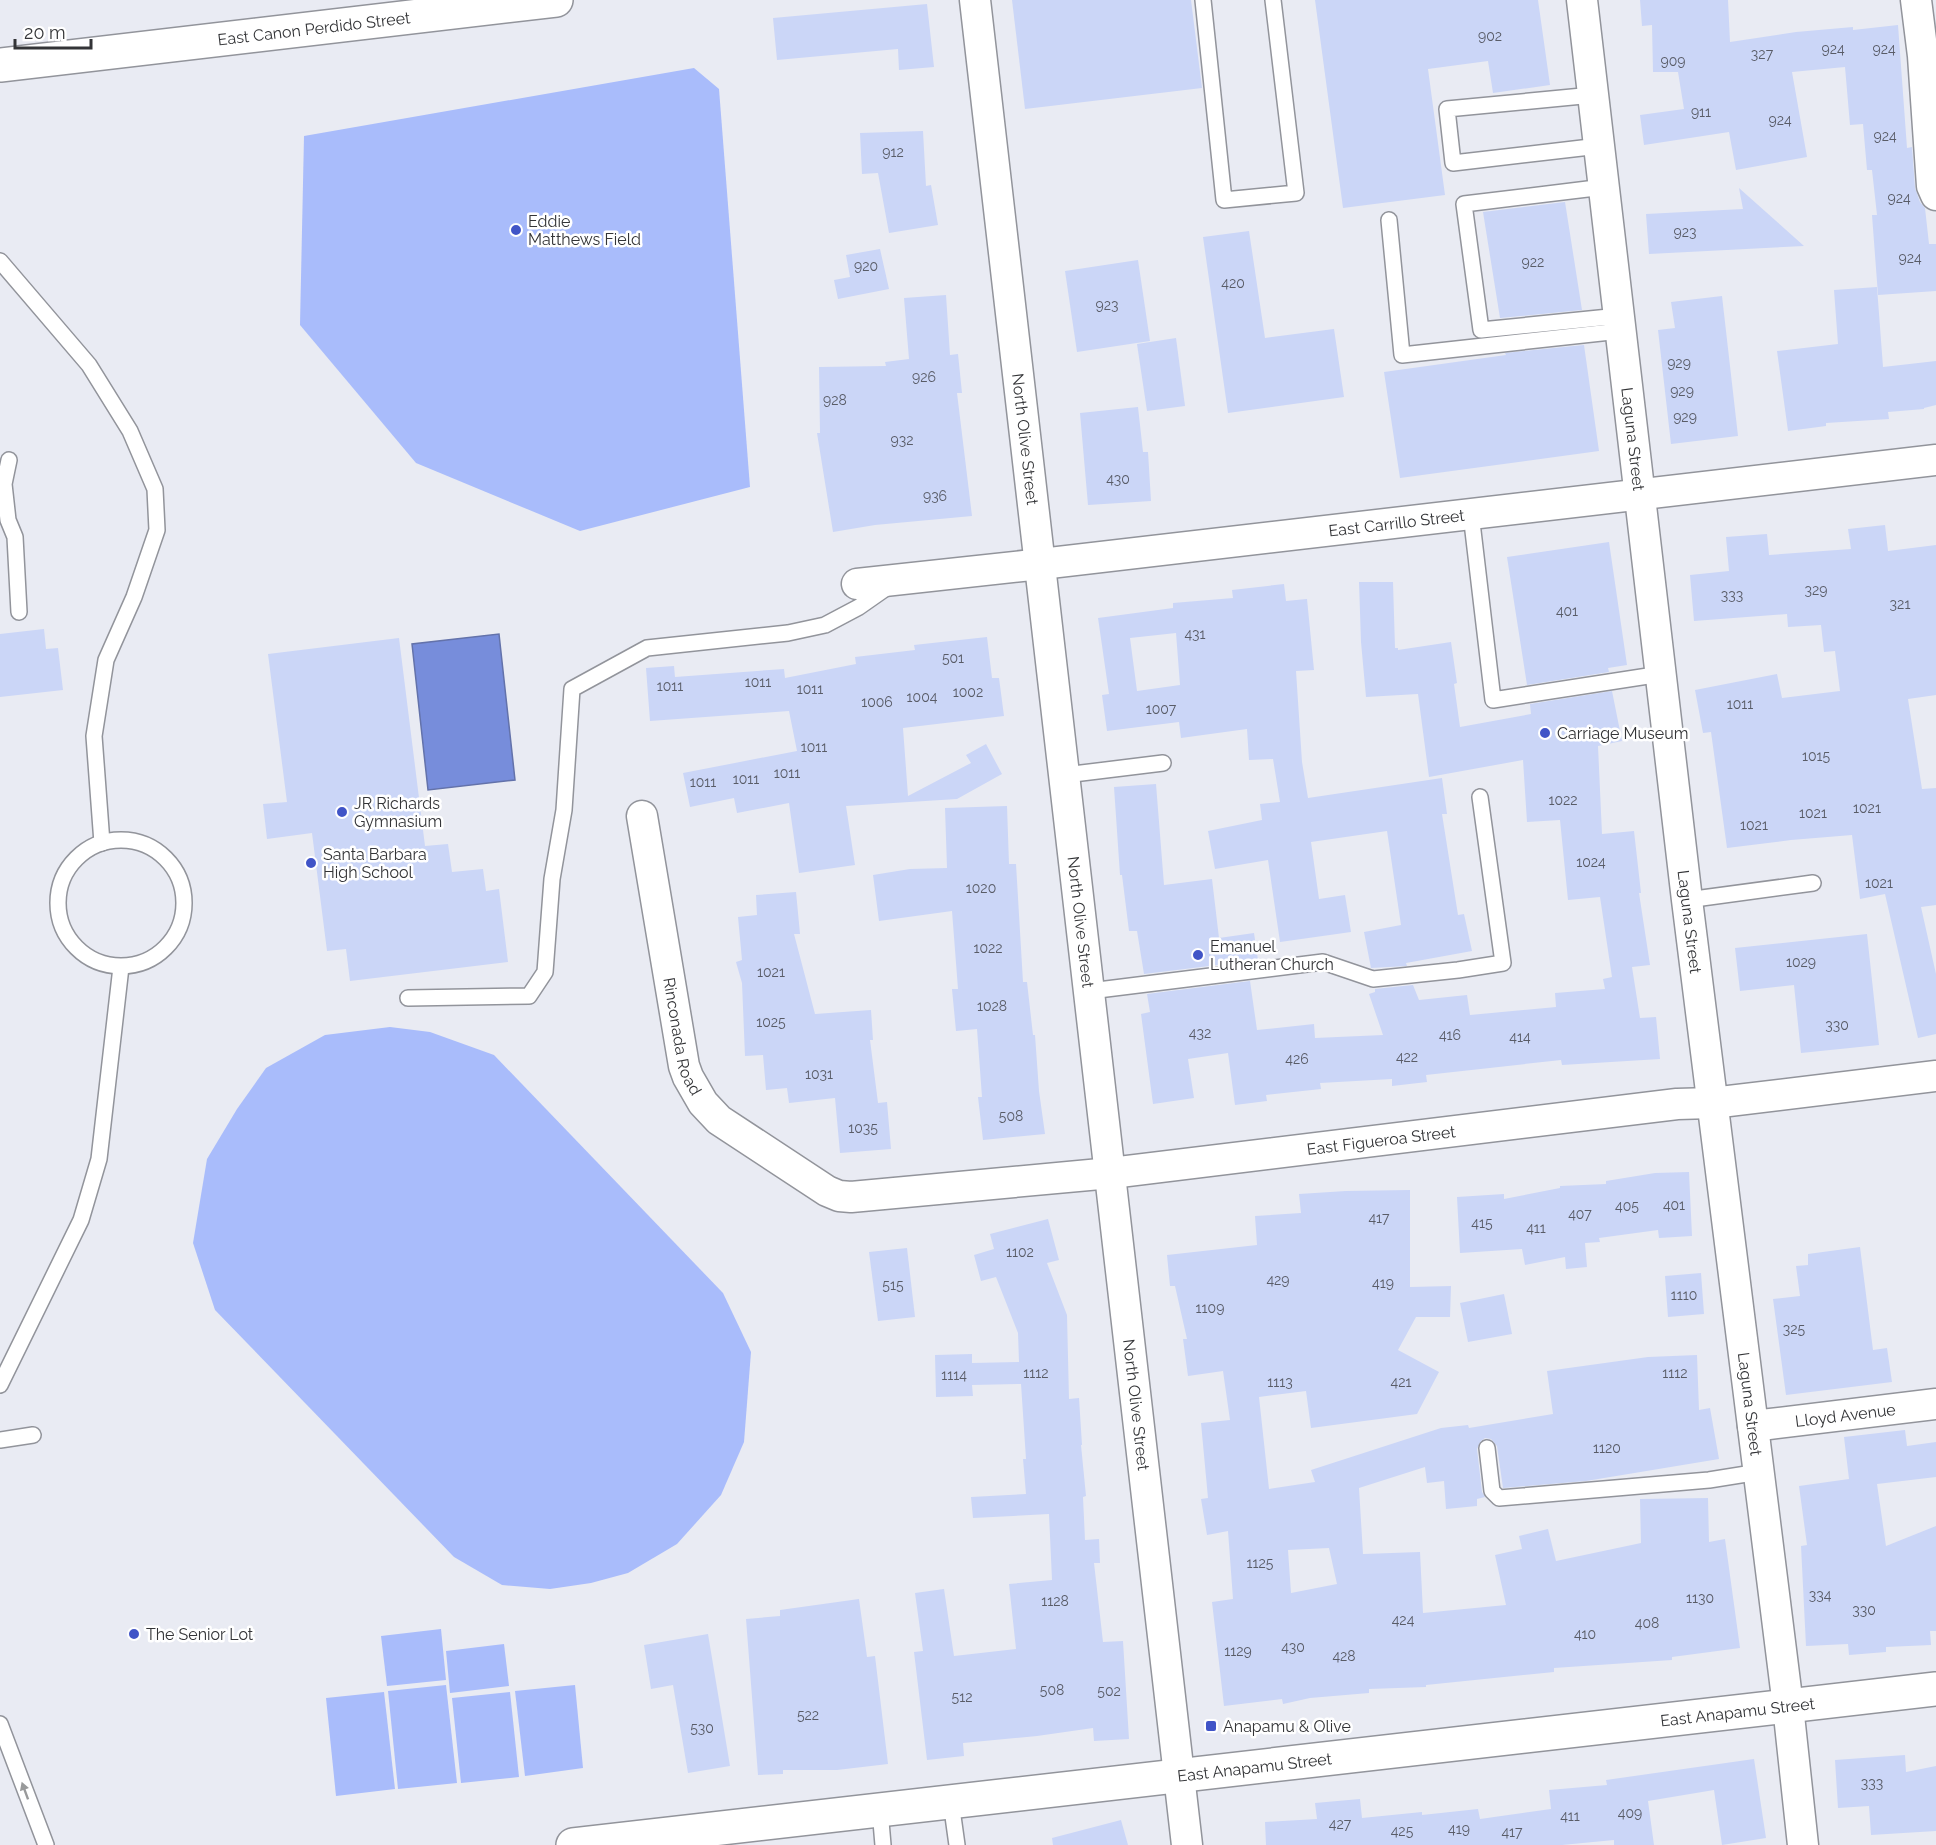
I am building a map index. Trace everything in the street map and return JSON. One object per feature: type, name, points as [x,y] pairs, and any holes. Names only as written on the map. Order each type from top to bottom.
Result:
[{"type":"main road","name":"East Canon Perdido Street","points":[[0,65],[373,11],[556,0]]},
{"type":"main road","name":"East Anapamu Street","points":[[580,1845],[1936,1689]]},
{"type":"street","name":"North Olive Street","points":[[975,0],[1187,1845]]},
{"type":"street","name":"Laguna Street","points":[[1582,0],[1687,900],[1788,1706],[1803,1845]]},
{"type":"street","points":[[1916,0],[1923,56],[1932,186],[1936,195]]},
{"type":"street","name":"East Carrillo Street","points":[[857,584],[1936,460]]},
{"type":"street","name":"Rinconada Road","points":[[642,816],[684,1066],[688,1077],[703,1103],[719,1120],[827,1191]]},
{"type":"street","name":"East Figueroa Street","points":[[827,1191],[839,1196],[851,1197],[1111,1173],[1936,1076]]},
{"type":"street","name":"Lloyd Avenue","points":[[1753,1426],[1936,1404]]},
{"type":"lane","points":[[1203,0],[1224,200],[1296,194],[1273,0]]},
{"type":"lane","points":[[1593,95],[1447,109],[1453,164],[1599,146]]},
{"type":"lane","points":[[1604,188],[1464,204],[1481,330],[1620,323]]},
{"type":"lane","points":[[1389,219],[1402,355],[1620,323]]},
{"type":"lane","points":[[0,261],[89,365],[130,431],[155,489],[157,530],[134,597],[106,660],[94,736],[102,843]]},
{"type":"lane","points":[[9,460],[4,484],[8,520],[15,537],[19,612]]},
{"type":"lane","points":[[1472,514],[1492,700],[1661,674]]},
{"type":"lane","points":[[408,998],[529,996],[545,972],[552,879],[564,810],[572,689],[647,648],[788,633],[825,625],[859,607],[899,579]]},
{"type":"lane","points":[[1065,774],[1162,763]]},
{"type":"lane","points":[[1090,991],[1323,962],[1373,979],[1503,963],[1480,797]]},
{"type":"lane","points":[[124,840],[145,844],[164,856],[177,873],[184,894],[184,916],[176,936],[162,953],[142,963],[121,967],[101,964],[84,955],[70,940],[61,922],[57,903],[61,883],[70,866],[84,851],[102,843],[124,840]]},
{"type":"lane","points":[[1687,900],[1813,884]]},
{"type":"lane","points":[[0,1385],[81,1220],[99,1159],[121,967]]},
{"type":"lane","points":[[0,1440],[33,1435]]},
{"type":"lane","points":[[1487,1448],[1492,1491],[1499,1498],[1709,1480],[1759,1472]]},
{"type":"lane","points":[[0,1724],[46,1845]]},
{"type":"lane","points":[[951,1802],[957,1845]]},
{"type":"lane","points":[[880,1810],[884,1845]]},
{"type":"shaded area","name":"Eddie Matthews Field","points":[[694,68],[719,89],[750,487],[580,531],[416,463],[300,325],[304,136]]},
{"type":"shaded area","points":[[499,634],[515,780],[428,790],[412,644]]},
{"type":"shaded area","points":[[390,1027],[430,1032],[494,1055],[723,1293],[751,1352],[744,1442],[721,1495],[677,1544],[628,1573],[591,1583],[550,1589],[502,1585],[454,1557],[215,1310],[193,1243],[207,1159],[237,1109],[266,1068],[325,1035]]},
{"type":"shaded area","points":[[441,1629],[446,1680],[387,1686],[381,1636]]},
{"type":"shaded area","points":[[504,1644],[509,1686],[450,1693],[446,1651]]},
{"type":"shaded area","points":[[446,1685],[457,1783],[398,1789],[388,1691]]},
{"type":"shaded area","points":[[575,1685],[583,1768],[525,1776],[515,1691]]},
{"type":"shaded area","points":[[384,1692],[395,1789],[336,1796],[326,1698]]},
{"type":"shaded area","points":[[510,1692],[519,1777],[461,1783],[452,1698]]},
{"type":"building","points":[[1012,0],[1191,0],[1202,88],[1025,109]]},
{"type":"building","points":[[1315,0],[1538,0],[1550,85],[1493,93],[1488,61],[1428,69],[1445,195],[1343,208]]},
{"type":"building","points":[[1640,0],[1728,0],[1730,42],[1796,32],[1853,27],[1853,30],[1898,25],[1907,148],[1912,147],[1915,188],[1925,208],[1929,244],[1936,244],[1936,291],[1878,295],[1872,215],[1877,215],[1872,170],[1867,170],[1863,124],[1850,125],[1845,67],[1792,72],[1807,157],[1736,170],[1729,132],[1644,145],[1640,115],[1684,109],[1678,72],[1653,72],[1652,25],[1642,26]]},
{"type":"building","points":[[927,4],[934,67],[899,70],[898,49],[777,60],[773,18]]},
{"type":"building","points":[[923,131],[926,186],[931,185],[938,225],[889,233],[878,173],[862,174],[860,133]]},
{"type":"building","points":[[1739,188],[1804,246],[1649,254],[1646,214],[1743,209]]},
{"type":"building","points":[[1565,202],[1582,310],[1500,318],[1483,212]]},
{"type":"building","points":[[1249,231],[1265,338],[1334,329],[1344,397],[1228,413],[1203,237]]},
{"type":"building","points":[[880,249],[889,289],[838,299],[834,280],[850,277],[846,255]]},
{"type":"building","points":[[1138,260],[1150,341],[1077,352],[1065,271]]},
{"type":"building","points":[[1877,287],[1883,367],[1936,361],[1936,405],[1924,409],[1888,412],[1889,419],[1826,423],[1826,426],[1788,431],[1777,351],[1838,344],[1834,290]]},
{"type":"building","points":[[946,295],[950,355],[958,354],[962,393],[957,393],[972,516],[875,525],[833,532],[817,433],[820,433],[819,367],[886,366],[885,362],[909,359],[904,298]]},
{"type":"building","points":[[1722,296],[1738,436],[1671,444],[1658,330],[1675,328],[1671,302]]},
{"type":"building","points":[[1176,338],[1185,406],[1147,411],[1137,344]]},
{"type":"building","points":[[1584,345],[1599,451],[1400,478],[1384,372],[1506,355],[1505,353]]},
{"type":"building","points":[[1138,407],[1143,452],[1148,452],[1151,501],[1088,505],[1080,413]]},
{"type":"building","points":[[1885,525],[1888,551],[1936,545],[1936,695],[1908,699],[1922,789],[1936,788],[1936,905],[1921,907],[1936,974],[1936,1034],[1918,1038],[1885,894],[1860,899],[1852,835],[1727,848],[1711,732],[1703,733],[1695,690],[1777,674],[1782,698],[1840,691],[1835,651],[1824,652],[1821,625],[1788,627],[1787,614],[1694,621],[1690,575],[1729,571],[1726,537],[1767,534],[1769,555],[1851,549],[1848,529]]},
{"type":"building","points":[[1609,542],[1627,665],[1608,668],[1609,672],[1527,685],[1507,557]]},
{"type":"building","points":[[1359,582],[1393,582],[1395,648],[1398,650],[1451,642],[1460,727],[1531,714],[1530,704],[1612,691],[1622,741],[1598,746],[1602,834],[1634,831],[1641,893],[1639,893],[1650,965],[1632,967],[1640,1018],[1656,1017],[1660,1059],[1562,1065],[1561,1060],[1426,1075],[1427,1082],[1392,1086],[1392,1079],[1320,1083],[1321,1089],[1266,1095],[1267,1101],[1235,1105],[1228,1053],[1188,1059],[1194,1098],[1153,1104],[1141,1014],[1150,1012],[1147,994],[1250,981],[1257,1030],[1314,1024],[1315,1038],[1383,1035],[1369,994],[1375,992],[1375,989],[1413,985],[1419,1000],[1467,995],[1470,1015],[1556,1007],[1555,993],[1605,989],[1603,979],[1612,977],[1600,897],[1568,900],[1560,820],[1527,822],[1523,760],[1429,777],[1418,694],[1366,697]]},
{"type":"building","points":[[1284,584],[1286,601],[1307,599],[1314,670],[1296,671],[1302,762],[1308,798],[1442,778],[1447,814],[1442,814],[1458,915],[1464,914],[1472,951],[1406,963],[1407,966],[1371,968],[1364,932],[1401,925],[1387,831],[1311,842],[1319,899],[1345,895],[1351,932],[1280,942],[1268,860],[1215,869],[1208,831],[1262,820],[1260,804],[1280,802],[1273,759],[1249,760],[1247,729],[1181,738],[1179,722],[1107,731],[1102,695],[1109,694],[1098,618],[1173,608],[1173,603],[1233,598],[1232,590]],"holes":[[[1176,633],[1180,685],[1137,691],[1130,638]]]},
{"type":"building","points":[[44,629],[46,649],[58,648],[63,690],[0,697],[0,634]]},
{"type":"building","points":[[987,637],[992,678],[999,678],[1004,716],[903,728],[908,796],[971,763],[966,755],[986,744],[1002,774],[957,799],[846,806],[855,865],[799,873],[789,803],[737,813],[734,798],[690,807],[683,773],[797,751],[789,711],[650,721],[646,668],[674,666],[675,677],[784,669],[785,678],[856,664],[855,657],[915,650],[914,645]]},
{"type":"building","name":"JR Richards Gymnasium","points":[[399,638],[425,846],[448,844],[452,872],[483,869],[486,891],[499,889],[508,962],[350,981],[346,949],[327,951],[312,833],[267,839],[263,804],[287,802],[268,654]]},
{"type":"building","points":[[1156,784],[1164,885],[1212,879],[1219,938],[1254,933],[1258,960],[1144,974],[1137,931],[1129,931],[1122,875],[1120,875],[1114,787]]},
{"type":"building","points":[[1007,806],[1009,864],[1016,864],[1023,982],[1027,982],[1033,1035],[1035,1035],[1045,1134],[983,1140],[978,1097],[982,1097],[977,1029],[956,1031],[952,989],[958,989],[952,911],[879,921],[873,875],[910,869],[947,868],[945,808]]},
{"type":"building","points":[[796,892],[800,934],[794,934],[815,1014],[871,1010],[873,1040],[870,1040],[878,1103],[887,1102],[891,1149],[840,1153],[835,1098],[789,1103],[787,1088],[766,1090],[763,1055],[745,1056],[742,983],[736,962],[742,960],[738,917],[757,915],[756,895]]},
{"type":"building","points":[[1867,934],[1879,1045],[1801,1053],[1794,985],[1740,991],[1735,948]]},
{"type":"building","points":[[1689,1172],[1692,1236],[1659,1238],[1658,1230],[1599,1238],[1600,1242],[1585,1243],[1587,1267],[1566,1269],[1565,1257],[1525,1265],[1522,1249],[1460,1253],[1457,1197],[1504,1194],[1504,1199],[1560,1188],[1560,1186],[1606,1184],[1606,1181],[1655,1173]]},
{"type":"building","points":[[1410,1190],[1410,1287],[1451,1286],[1450,1317],[1416,1317],[1398,1350],[1439,1372],[1417,1414],[1311,1428],[1306,1391],[1259,1397],[1269,1489],[1315,1482],[1311,1470],[1441,1428],[1468,1425],[1469,1428],[1553,1414],[1547,1371],[1648,1357],[1697,1355],[1699,1410],[1710,1408],[1719,1459],[1586,1481],[1503,1488],[1497,1446],[1491,1439],[1485,1438],[1477,1449],[1482,1492],[1485,1497],[1477,1499],[1477,1506],[1446,1509],[1444,1481],[1427,1483],[1425,1467],[1359,1488],[1363,1554],[1420,1552],[1423,1613],[1506,1605],[1495,1555],[1522,1549],[1519,1536],[1548,1529],[1556,1561],[1641,1543],[1640,1499],[1708,1498],[1709,1542],[1725,1539],[1740,1648],[1672,1657],[1672,1660],[1554,1668],[1554,1672],[1426,1685],[1426,1687],[1369,1689],[1369,1693],[1310,1698],[1283,1704],[1282,1699],[1224,1706],[1212,1602],[1233,1599],[1228,1531],[1207,1535],[1201,1499],[1208,1498],[1201,1423],[1230,1420],[1223,1371],[1188,1376],[1183,1339],[1187,1339],[1175,1286],[1170,1286],[1167,1255],[1257,1245],[1255,1216],[1301,1213],[1299,1194]],"holes":[[[1329,1548],[1337,1584],[1291,1593],[1288,1550]]]},
{"type":"building","points":[[1048,1219],[1059,1260],[1047,1263],[1067,1315],[1069,1399],[1079,1398],[1086,1496],[1083,1497],[1085,1540],[1099,1539],[1100,1563],[1094,1563],[1103,1642],[1123,1641],[1129,1739],[1094,1741],[1093,1728],[963,1743],[964,1756],[927,1760],[914,1652],[923,1651],[915,1593],[944,1589],[954,1656],[1016,1649],[1009,1584],[1052,1580],[1049,1514],[973,1518],[971,1497],[1026,1494],[1021,1384],[972,1385],[973,1396],[936,1397],[935,1355],[972,1354],[972,1363],[1019,1362],[1018,1333],[996,1277],[981,1281],[974,1255],[994,1249],[990,1234]]},
{"type":"building","points":[[1860,1247],[1873,1350],[1887,1348],[1892,1382],[1786,1395],[1773,1299],[1800,1296],[1796,1266],[1808,1265],[1808,1254]]},
{"type":"building","points":[[907,1248],[915,1317],[878,1321],[869,1252]]},
{"type":"building","points":[[1701,1273],[1704,1314],[1668,1317],[1665,1276]]},
{"type":"building","points":[[1504,1294],[1512,1334],[1468,1342],[1460,1303]]},
{"type":"building","points":[[1905,1430],[1907,1446],[1936,1442],[1936,1477],[1877,1484],[1886,1546],[1936,1526],[1936,1631],[1930,1631],[1931,1645],[1886,1647],[1886,1652],[1849,1655],[1848,1644],[1806,1646],[1801,1546],[1807,1545],[1799,1486],[1849,1479],[1844,1437]]},
{"type":"building","points":[[859,1599],[867,1657],[875,1656],[888,1764],[837,1770],[783,1770],[783,1774],[758,1775],[746,1619],[780,1616],[780,1610]]},
{"type":"building","points":[[708,1634],[730,1766],[688,1773],[673,1685],[651,1689],[644,1645]]},
{"type":"building","points":[[1905,1755],[1906,1772],[1936,1766],[1936,1831],[1871,1835],[1869,1806],[1838,1808],[1835,1760]]},
{"type":"building","points":[[1754,1759],[1766,1838],[1722,1845],[1714,1790],[1648,1801],[1654,1845],[1614,1845],[1614,1840],[1562,1845],[1266,1845],[1265,1822],[1317,1819],[1315,1803],[1360,1799],[1362,1818],[1478,1809],[1480,1819],[1551,1809],[1549,1790],[1607,1785],[1606,1780]]},
{"type":"building","points":[[1121,1820],[1128,1845],[1053,1845],[1052,1838]]},
{"type":"place","name":"Eddie Matthews Field","points":[[516,230]]},
{"type":"place","name":"Carriage Museum","points":[[1545,733]]},
{"type":"place","name":"JR Richards Gymnasium","points":[[342,812]]},
{"type":"place","name":"Santa Barbara High School","points":[[311,863]]},
{"type":"place","name":"Emanuel Lutheran Church","points":[[1198,955]]},
{"type":"place","name":"The Senior Lot","points":[[134,1634]]},
{"type":"place","name":"Anapamu & Olive","points":[[1211,1726]]}]
